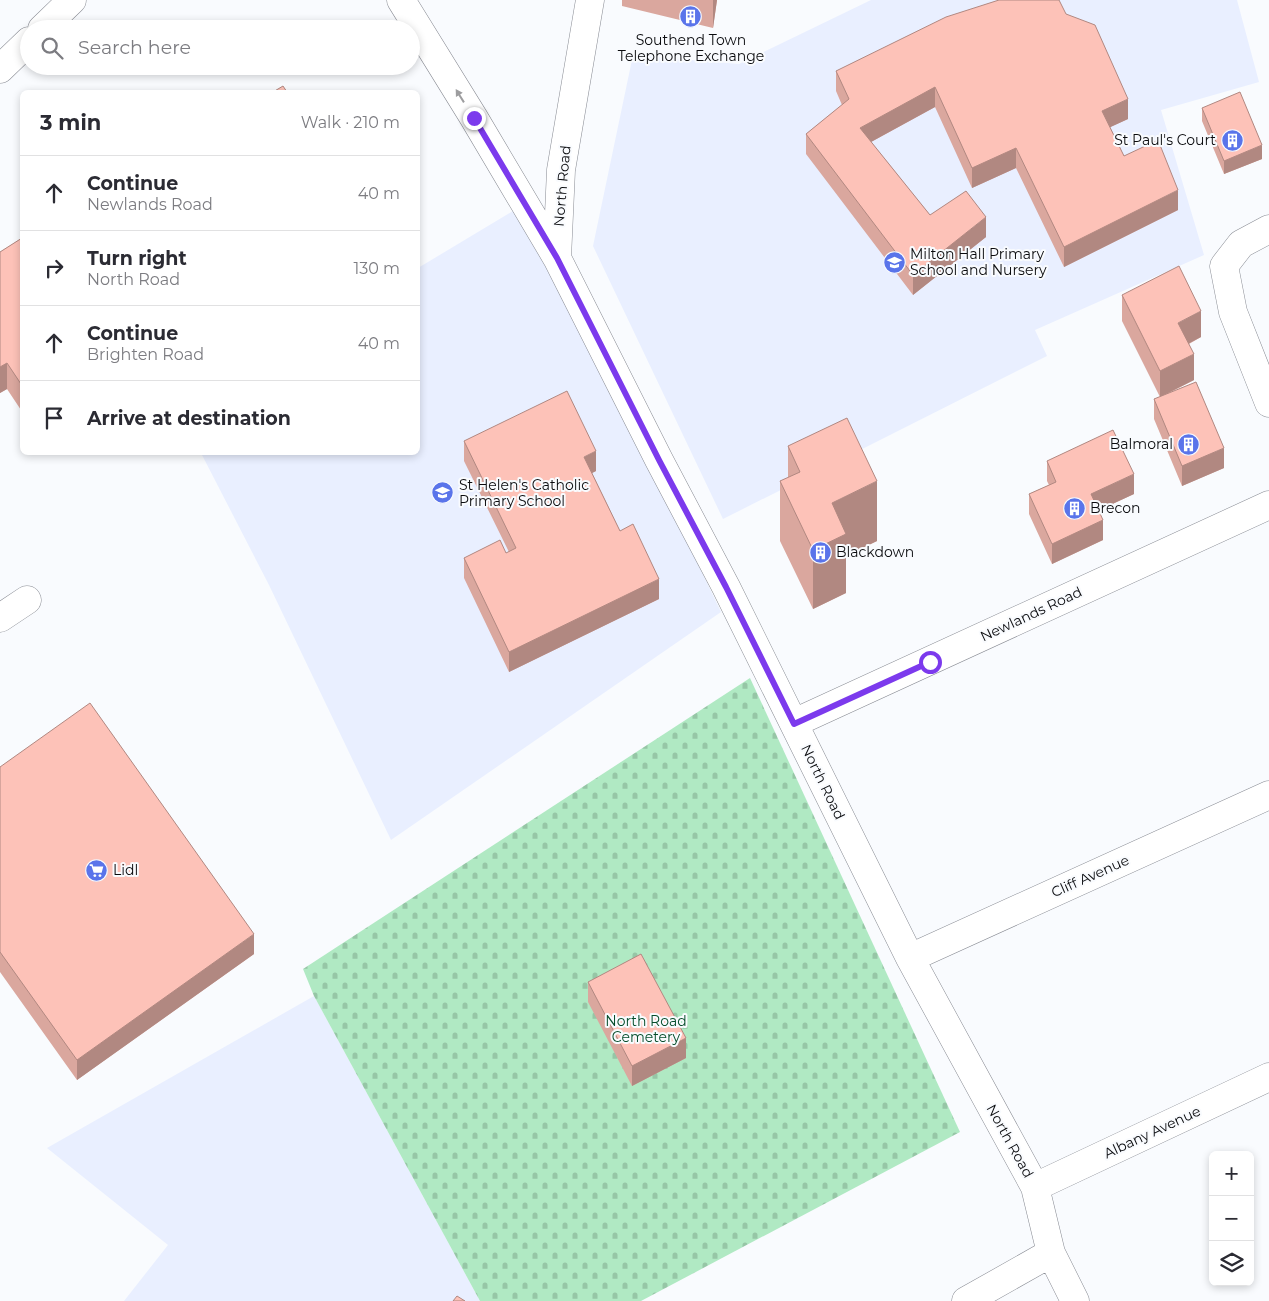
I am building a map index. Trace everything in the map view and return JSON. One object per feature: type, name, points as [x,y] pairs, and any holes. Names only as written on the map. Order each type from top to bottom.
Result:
[{"type":"street","points":[[51,20],[72,0]]},
{"type":"street","points":[[401,0],[413,20]]},
{"type":"street","name":"North Road","points":[[590,0],[561,170],[557,258],[659,460],[726,587],[910,958],[1035,1187],[1051,1254],[1075,1301]]},
{"type":"street","points":[[420,31],[557,258]]},
{"type":"street","points":[[0,69],[20,50]]},
{"type":"street","points":[[1269,229],[1242,244],[1224,266],[1233,312],[1269,404]]},
{"type":"street","name":"Newlands Road","points":[[794,724],[1269,505]]},
{"type":"street","points":[[0,618],[27,600]]},
{"type":"street","name":"Cliff Avenue","points":[[910,958],[1269,795]]},
{"type":"street","name":"Albany Avenue","points":[[1035,1187],[1269,1078]]},
{"type":"street","points":[[966,1301],[1051,1254]]},
{"type":"shaded area","name":"Milton Hall Primary School and Nursery","points":[[871,0],[1237,0],[1259,82],[1161,110],[1204,255],[1035,330],[1047,356],[723,519],[593,246],[633,55],[739,64]]},
{"type":"shaded area","name":"St Helen's Catholic Primary School","points":[[518,208],[683,533],[721,612],[391,840],[269,585],[202,455],[420,455],[420,267]]},
{"type":"shaded area","points":[[314,996],[480,1301],[124,1301],[168,1245],[47,1148]]},
{"type":"green space","name":"North Road Cemetery","points":[[750,678],[960,1132],[641,1301],[480,1301],[314,996],[303,969]]},
{"type":"building","points":[[999,0],[1059,0],[1066,14],[1095,25],[1128,99],[1102,111],[1124,156],[1158,140],[1178,190],[1064,247],[1016,148],[972,168],[935,87],[860,128],[930,215],[966,191],[986,217],[913,275],[806,134],[849,99],[836,71],[946,17]]},
{"type":"building","points":[[283,86],[286,90],[276,90]]},
{"type":"building","name":"St Paul's Court","points":[[1240,92],[1262,145],[1224,161],[1202,108]]},
{"type":"building","points":[[20,239],[20,382],[7,363],[0,367],[0,252]]},
{"type":"building","points":[[1179,266],[1201,311],[1178,323],[1194,354],[1160,371],[1122,295]]},
{"type":"building","name":"Balmoral","points":[[1196,382],[1224,448],[1182,466],[1154,399]]},
{"type":"building","points":[[567,391],[596,451],[584,457],[620,531],[633,524],[659,579],[509,652],[464,558],[500,540],[506,553],[516,548],[464,441]]},
{"type":"building","points":[[847,418],[877,481],[832,503],[846,534],[813,550],[780,481],[800,472],[788,446]]},
{"type":"building","name":"Brecon","points":[[1113,430],[1134,474],[1091,494],[1103,520],[1052,544],[1029,494],[1056,482],[1047,461]]},
{"type":"building","name":"Lidl","points":[[90,703],[254,934],[77,1060],[0,952],[0,767]]},
{"type":"building","points":[[641,954],[686,1038],[632,1066],[588,982]]},
{"type":"building","points":[[457,1296],[465,1301],[453,1301]]},
{"type":"place","name":"Southend Town Telephone Exchange","points":[[691,17]]},
{"type":"place","name":"St Paul's Court","points":[[1232,140]]},
{"type":"place","name":"Milton Hall Primary School and Nursery","points":[[894,262]]},
{"type":"place","name":"Balmoral","points":[[1189,444]]},
{"type":"place","name":"St Helen's Catholic Primary School","points":[[443,493]]},
{"type":"place","name":"Brecon","points":[[1074,508]]},
{"type":"place","name":"Blackdown","points":[[820,552]]},
{"type":"place","name":"Lidl","points":[[97,870]]},
{"type":"route","points":[[474,118],[557,258],[794,724],[930,662]]}]
